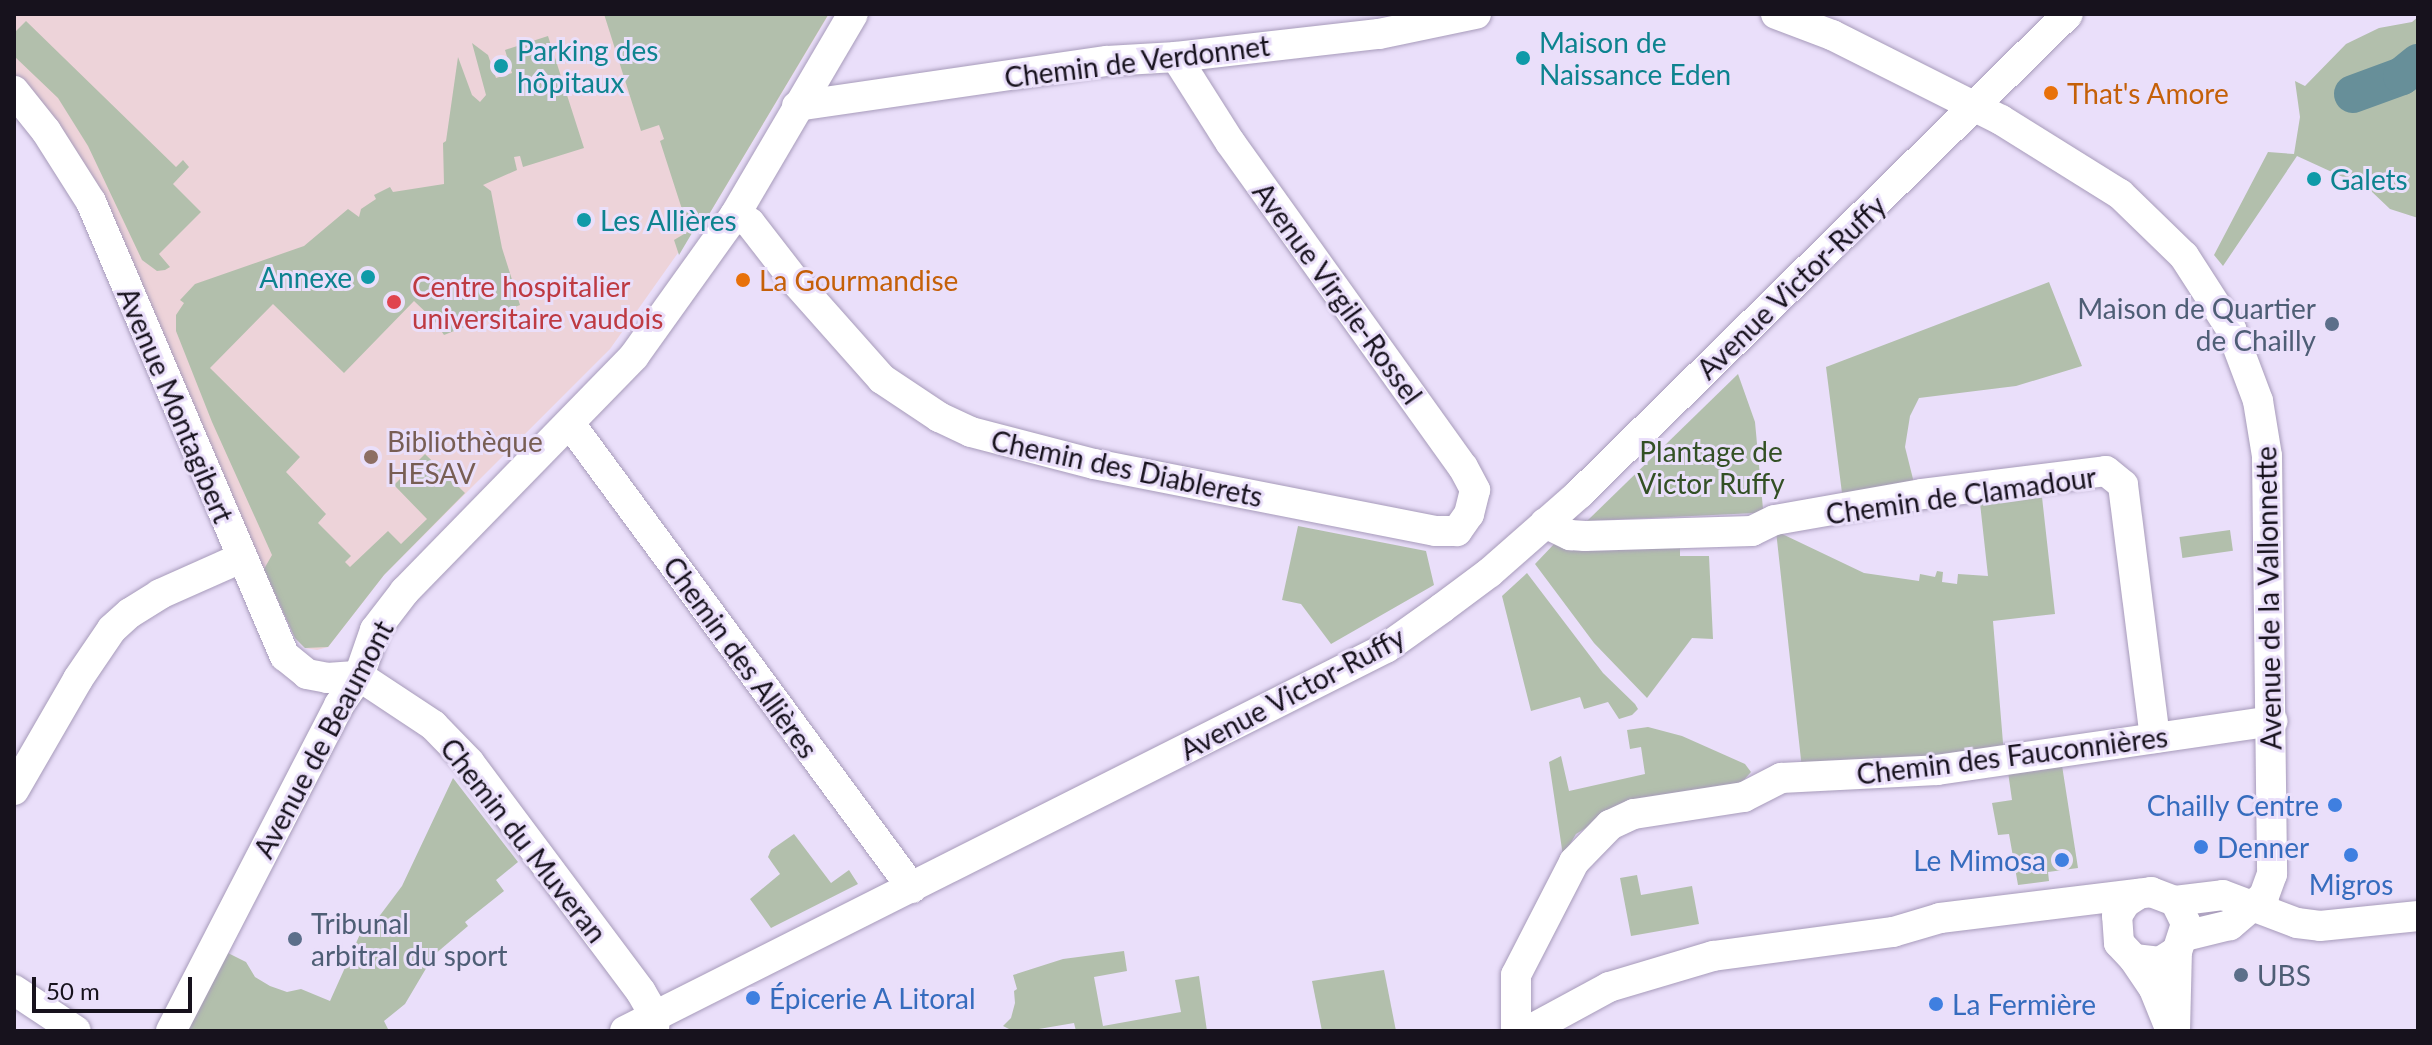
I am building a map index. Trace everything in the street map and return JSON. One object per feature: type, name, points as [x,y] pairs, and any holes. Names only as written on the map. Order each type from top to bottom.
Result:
[{"type":"street","name":"Chemin de Verdonnet","points":[[797,106],[1107,61],[1176,57],[1379,34],[1476,14]]},
{"type":"street","name":"Avenue de la Vallonnette","points":[[1776,14],[1832,35],[1973,107],[2075,164],[2120,194],[2184,256],[2231,329],[2258,401],[2267,456],[2272,874],[2264,896],[2256,906]]},
{"type":"street","name":"Avenue Victor-Ruffy","points":[[625,1031],[654,1024],[912,888],[1386,648],[1489,573],[1545,523],[2068,14]]},
{"type":"street","name":"Avenue de Beaumont","points":[[171,1031],[339,705],[359,676],[375,630],[405,591],[571,425],[634,356],[735,215],[847,17]]},
{"type":"street","name":"Avenue Virgile-Rossel","points":[[1176,57],[1223,132],[1463,467],[1475,490],[1469,514],[1457,531]]},
{"type":"street","name":"Avenue Montagibert","points":[[14,91],[46,131],[91,202],[285,656],[307,674],[327,678],[359,676]]},
{"type":"street","name":"Chemin des Diablerets","points":[[735,215],[750,223],[814,303],[882,379],[939,417],[971,432],[1094,464],[1435,531],[1457,531]]},
{"type":"street","name":"Chemin des Allières","points":[[571,425],[912,888]]},
{"type":"street","name":"Chemin de Clamadour","points":[[1545,523],[1570,535],[1585,536],[1752,531],[1775,520],[1922,494],[2106,471],[2123,485],[2155,738]]},
{"type":"street","points":[[1457,531],[1489,573]]},
{"type":"street","points":[[14,790],[78,679],[112,629],[160,594],[241,558]]},
{"type":"street","name":"Chemin du Muveran","points":[[359,676],[433,725],[469,762],[641,992],[654,1024]]},
{"type":"street","name":"Chemin des Fauconnières","points":[[1516,1031],[1514,989],[1522,960],[1574,862],[1610,825],[1628,817],[1744,797],[1781,778],[1877,776],[1937,770],[2272,721]]},
{"type":"street","points":[[1528,1031],[1609,987],[1708,958],[1893,932],[1933,919],[2151,892],[2175,901],[2223,895],[2297,923],[2320,926],[2418,916]]},
{"type":"street","points":[[2139,894],[2125,903],[2115,928],[2119,943],[2154,989],[2173,1031]]},
{"type":"street","points":[[2173,1031],[2182,911],[2175,901]]},
{"type":"street","points":[[2134,959],[2160,962],[2181,944],[2230,925],[2256,906]]},
{"type":"street","points":[[1893,932],[1935,937],[2081,920],[2115,928]]},
{"type":"street","points":[[14,990],[57,1026]]},
{"type":"shaded area","name":"Centre hospitalier universitaire vaudois","points":[[14,14],[829,14],[705,221],[692,233],[610,349],[384,575],[328,647],[317,650],[305,648],[295,638],[52,122],[14,76]]},
{"type":"green space","points":[[604,14],[828,15],[705,221],[692,233],[679,255],[674,240],[689,231],[660,141],[664,139],[659,125],[641,131]]},
{"type":"green space","points":[[2418,17],[2418,218],[2390,209],[2370,190],[2348,190],[2345,178],[2297,156],[2223,266],[2214,255],[2268,152],[2294,154],[2300,117],[2295,81],[2305,86],[2346,44],[2379,28],[2412,22]]},
{"type":"green space","points":[[26,21],[176,167],[183,160],[189,167],[173,184],[201,212],[159,254],[170,267],[165,270],[157,271],[142,260],[88,146],[58,98],[14,56],[14,33]]},
{"type":"green space","points":[[548,36],[584,148],[523,167],[520,156],[514,157],[517,170],[483,185],[491,191],[502,248],[520,305],[444,335],[434,320],[414,301],[344,373],[273,304],[210,368],[300,457],[286,472],[326,514],[318,523],[351,556],[345,562],[350,567],[388,531],[401,544],[427,519],[394,485],[425,454],[465,493],[384,575],[328,647],[305,648],[295,638],[264,569],[272,555],[212,422],[176,331],[176,315],[184,303],[180,300],[195,284],[304,246],[348,209],[359,217],[361,209],[376,199],[374,195],[390,187],[393,192],[444,184],[443,143],[446,141],[458,57],[472,95],[480,102],[486,95],[472,43],[488,55],[496,78],[512,73],[505,50]]},
{"type":"green space","points":[[2049,282],[2082,366],[2016,386],[1919,398],[1910,416],[1905,447],[1915,487],[1843,501],[1826,367]]},
{"type":"green space","name":"Plantage de Victor Ruffy","points":[[1738,374],[1755,422],[1763,509],[1755,513],[1587,521]]},
{"type":"green space","points":[[2041,488],[2055,614],[1993,621],[2004,755],[1802,769],[1776,531],[1864,573],[1919,581],[1920,574],[1935,577],[1937,571],[1943,572],[1942,582],[1957,584],[1958,574],[1988,576],[1979,494]]},
{"type":"green space","points":[[1298,526],[1426,551],[1434,585],[1331,644],[1301,604],[1282,600]]},
{"type":"green space","points":[[2230,530],[2233,551],[2182,558],[2179,537]]},
{"type":"green space","points":[[1680,541],[1680,556],[1709,556],[1713,639],[1692,638],[1647,698],[1594,643],[1535,564],[1556,542]]},
{"type":"green space","points":[[1527,573],[1603,673],[1635,704],[1638,709],[1632,715],[1619,719],[1608,702],[1584,709],[1580,697],[1531,711],[1502,596]]},
{"type":"green space","points":[[1648,727],[1682,736],[1745,764],[1751,772],[1737,788],[1617,809],[1576,834],[1563,856],[1549,762],[1561,756],[1569,791],[1645,774],[1641,747],[1630,749],[1627,730]]},
{"type":"green space","points":[[2061,759],[2078,868],[2048,872],[2049,881],[2018,885],[2009,834],[1998,835],[1992,803],[2012,800],[2008,772]]},
{"type":"green space","points":[[453,778],[518,862],[496,880],[504,891],[465,922],[468,926],[434,955],[405,1004],[384,1021],[389,1031],[186,1031],[226,952],[246,962],[255,977],[270,986],[287,992],[301,989],[330,1001],[361,932],[366,934],[402,886]]},
{"type":"green space","points":[[794,834],[831,883],[849,870],[858,884],[771,928],[750,899],[780,874],[768,857],[771,850]]},
{"type":"green space","points":[[1637,875],[1641,895],[1692,886],[1699,924],[1631,936],[1620,878]]},
{"type":"green space","points":[[1124,951],[1127,971],[1094,977],[1103,1026],[1181,1012],[1175,980],[1199,976],[1207,1031],[1076,1031],[1074,1023],[1013,1031],[1003,1026],[1011,1018],[1015,1003],[1014,991],[1017,989],[1013,975],[1063,959]]},
{"type":"green space","points":[[1384,970],[1396,1031],[1322,1031],[1312,981]]},
{"type":"waterway","points":[[2353,94],[2402,76],[2418,63]]},
{"type":"place","name":"Maison de Naissance Eden","points":[[1523,58]]},
{"type":"place","name":"Parking des hôpitaux","points":[[501,66]]},
{"type":"place","name":"That's Amore","points":[[2051,93]]},
{"type":"place","name":"Galets","points":[[2314,179]]},
{"type":"place","name":"Les Allières","points":[[584,220]]},
{"type":"place","name":"Annexe","points":[[368,277]]},
{"type":"place","name":"La Gourmandise","points":[[743,280]]},
{"type":"place","name":"Centre hospitalier universitaire vaudois","points":[[394,302]]},
{"type":"place","name":"Maison de Quartier de Chailly","points":[[2332,324]]},
{"type":"place","name":"Bibliothèque HESAV","points":[[371,457]]},
{"type":"place","name":"Chailly Centre","points":[[2335,805]]},
{"type":"place","name":"Denner","points":[[2201,847]]},
{"type":"place","name":"Migros","points":[[2351,855]]},
{"type":"place","name":"Le Mimosa","points":[[2062,860]]},
{"type":"place","name":"Tribunal arbitral du sport","points":[[295,939]]},
{"type":"place","name":"UBS","points":[[2241,975]]},
{"type":"place","name":"Épicerie A Litoral","points":[[753,998]]},
{"type":"place","name":"La Fermière","points":[[1936,1004]]}]
